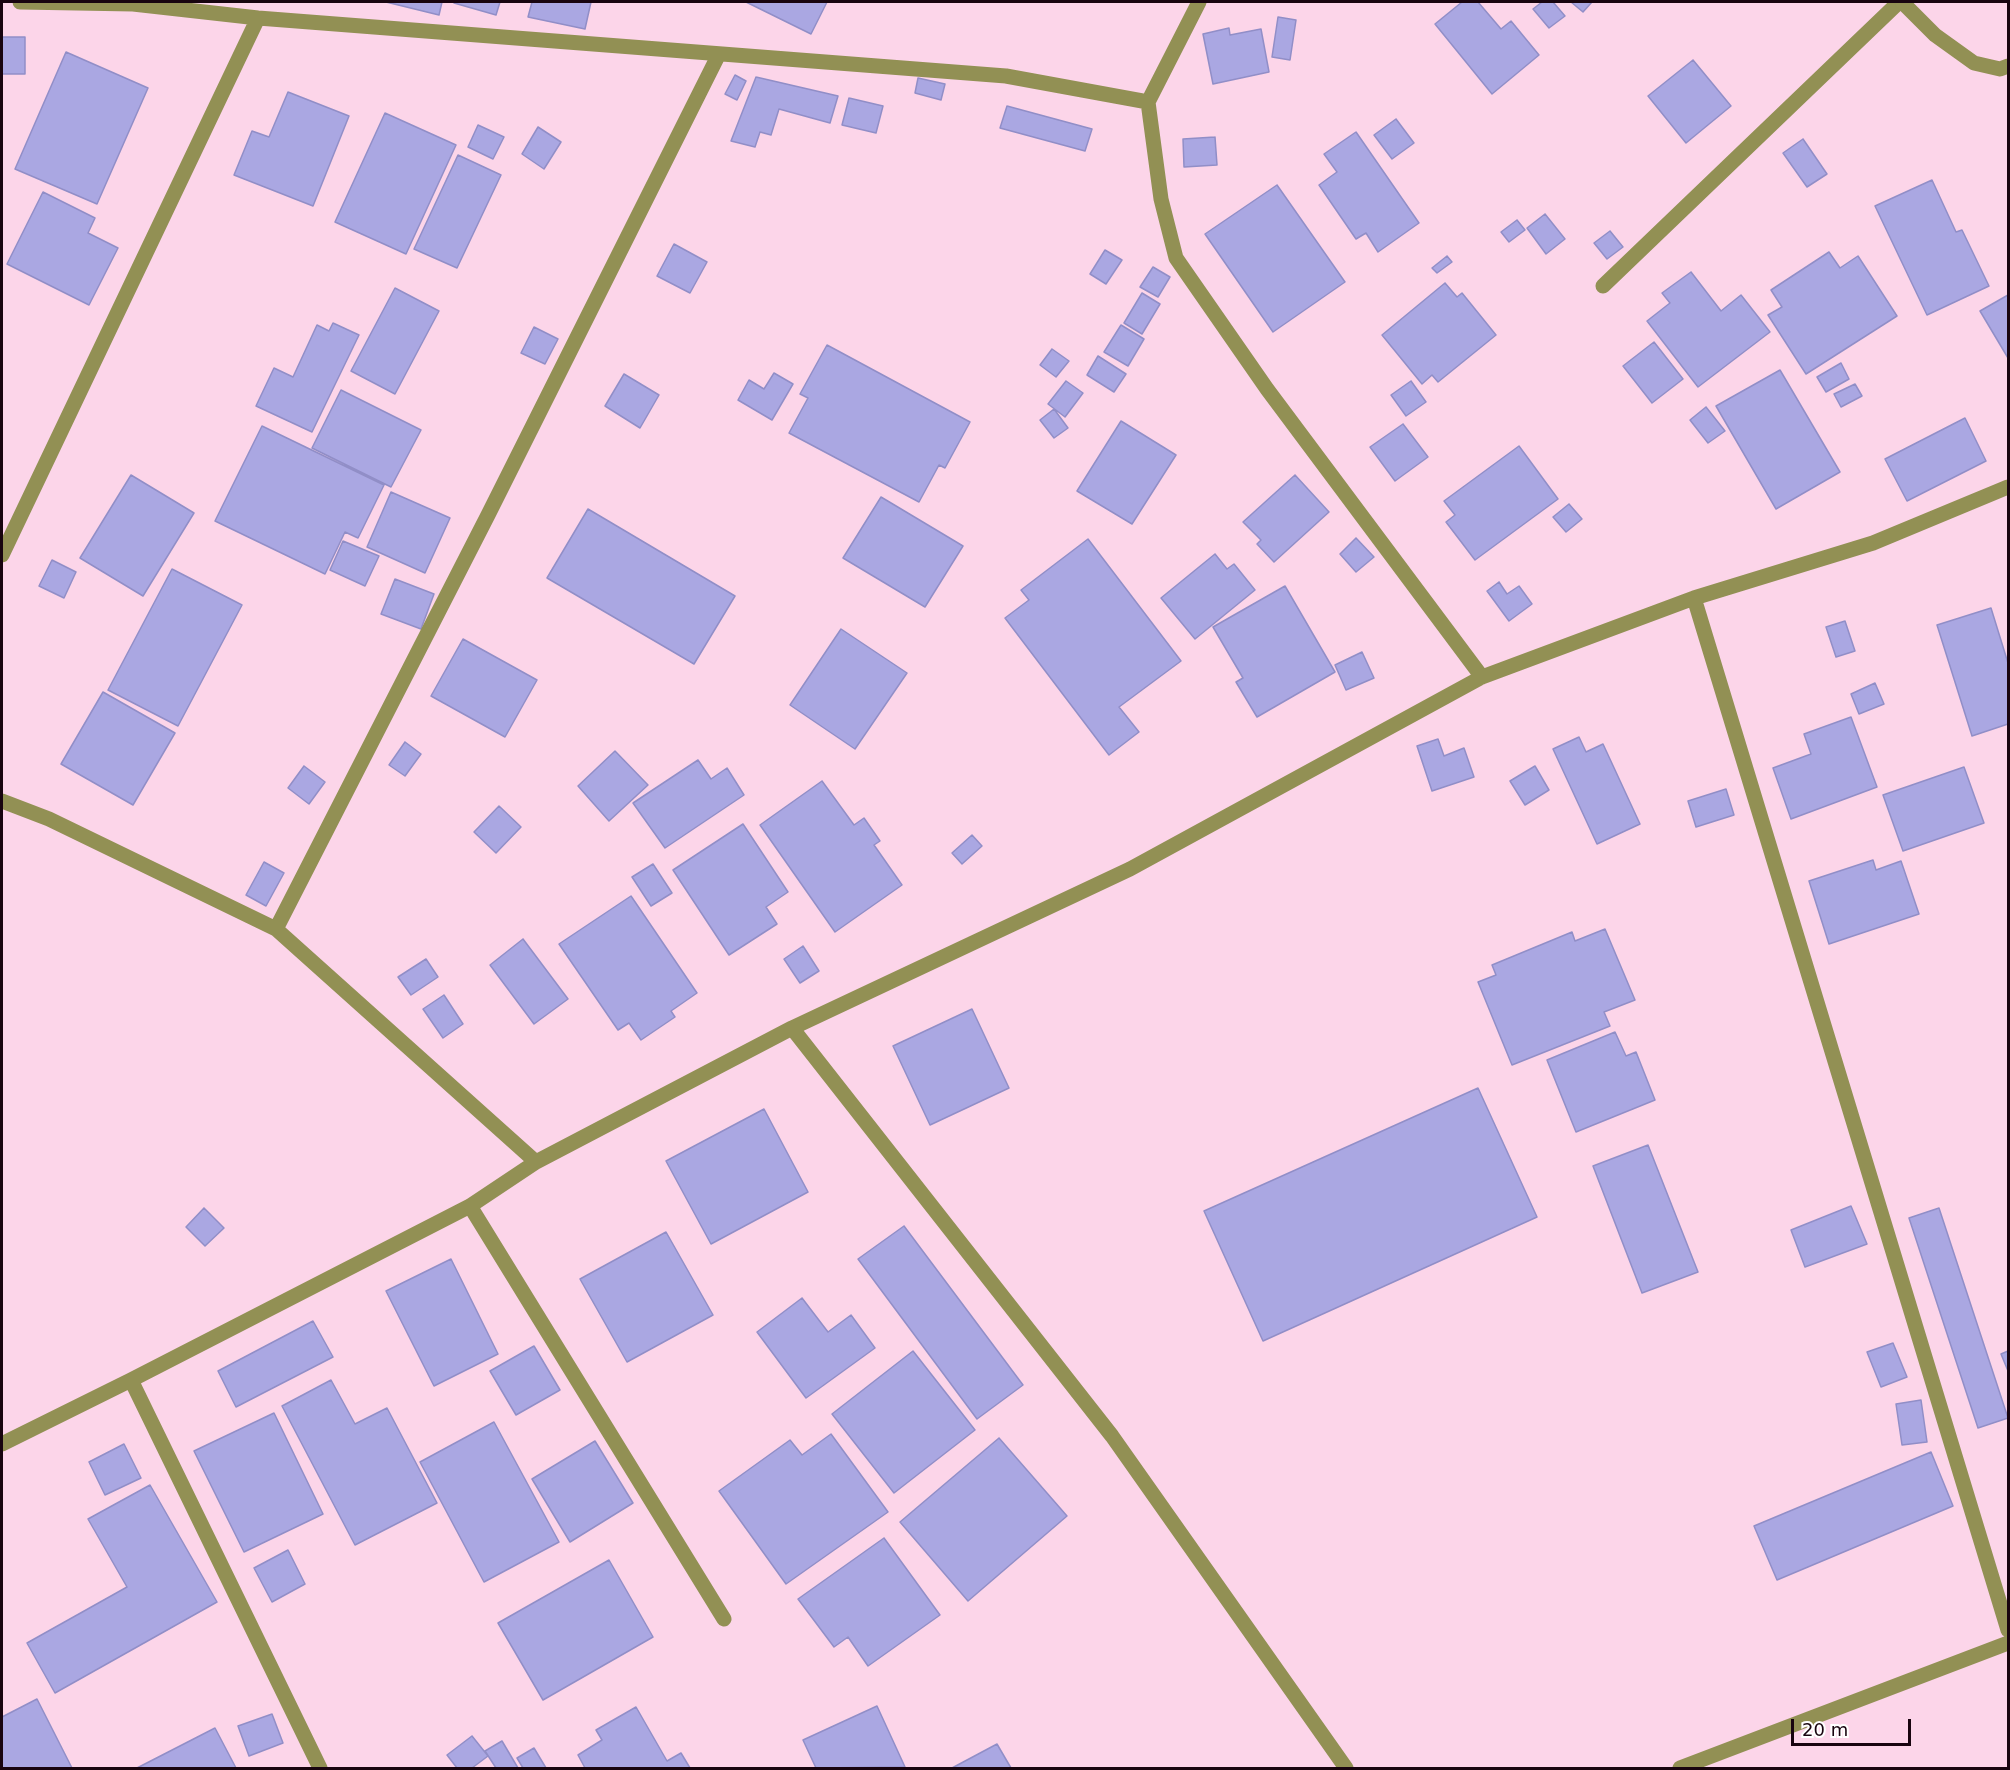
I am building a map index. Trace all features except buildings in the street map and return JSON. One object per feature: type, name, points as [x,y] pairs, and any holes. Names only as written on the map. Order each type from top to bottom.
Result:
[{"type":"street","points":[[20,2],[134,3],[258,18],[1006,76],[1148,102]]},
{"type":"street","points":[[1199,2],[1148,102],[1161,199],[1176,258],[1267,389],[1482,676]]},
{"type":"street","points":[[1603,286],[1901,2],[1935,35],[1974,63],[2000,69],[2008,66]]},
{"type":"street","points":[[2,555],[258,18]]},
{"type":"street","points":[[276,929],[488,515],[718,54]]},
{"type":"street","points":[[2,1444],[470,1206],[536,1162],[792,1028],[1130,869],[1482,676],[1694,598],[1873,543],[2008,487]]},
{"type":"street","points":[[1694,598],[2008,1630]]},
{"type":"street","points":[[2,801],[49,819],[276,929],[536,1162]]},
{"type":"street","points":[[792,1028],[1112,1436],[1346,1768]]},
{"type":"street","points":[[470,1206],[724,1619]]},
{"type":"street","points":[[131,1380],[320,1768]]},
{"type":"street","points":[[1680,1768],[2008,1643]]}]
